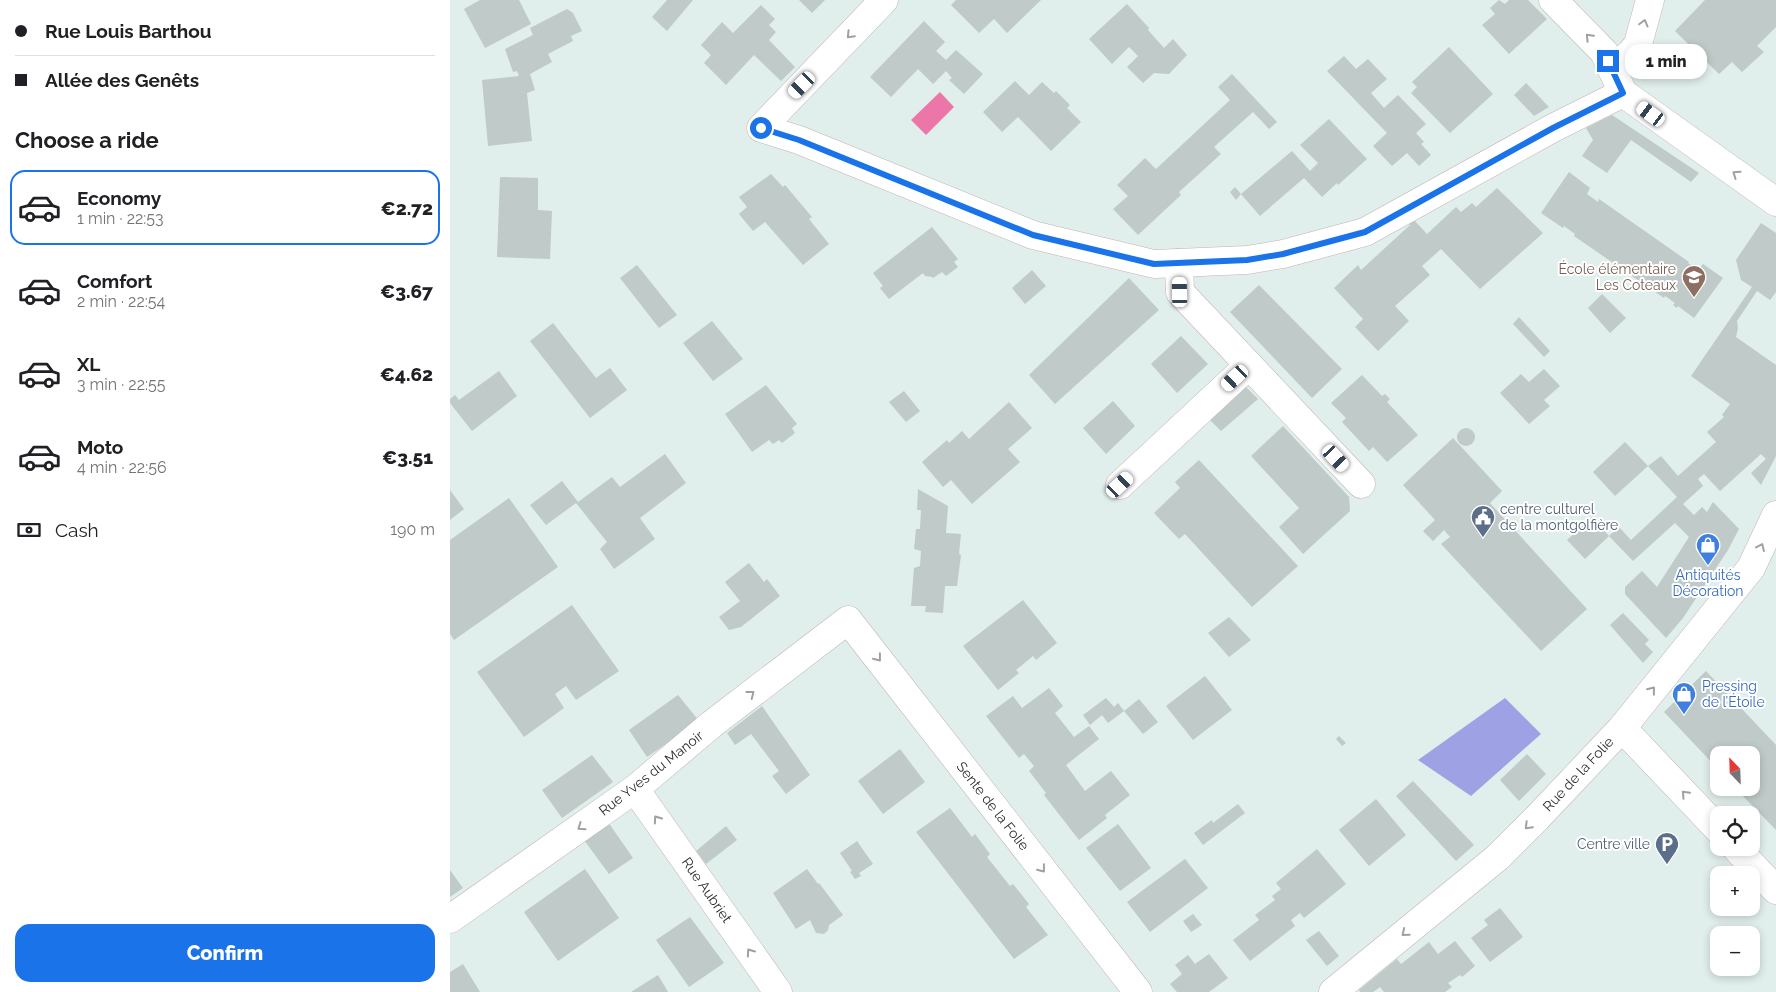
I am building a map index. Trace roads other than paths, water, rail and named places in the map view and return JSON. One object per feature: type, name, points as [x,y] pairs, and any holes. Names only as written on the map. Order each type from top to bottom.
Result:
[{"type":"street","points":[[884,0],[761,128],[799,140],[1033,235],[1154,264],[1247,260],[1283,254],[1365,232],[1553,128],[1618,82],[1631,53],[1638,44],[1650,0]]},
{"type":"street","points":[[1553,0],[1604,52],[1618,82],[1776,202]]},
{"type":"street","points":[[1179,263],[1180,292],[1250,364],[1361,484]]},
{"type":"street","points":[[1120,485],[1250,364]]},
{"type":"street","name":"Rue de la Folie","points":[[1333,992],[1498,857],[1622,728],[1751,568],[1776,515]]},
{"type":"street","name":"Rue Yves du Manoir","points":[[450,919],[635,788],[712,724],[848,620]]},
{"type":"street","name":"Sente de la Folie","points":[[848,620],[1138,992]]},
{"type":"street","points":[[1622,728],[1710,821]]},
{"type":"street","name":"Rue Aubriet","points":[[635,788],[778,992]]},
{"type":"street","points":[[1744,856],[1776,890]]},
{"type":"place","name":"École élémentaire Les Coteaux","points":[[1694,298]]},
{"type":"place","name":"centre culturel de la montgolfière","points":[[1483,538]]},
{"type":"place","name":"Antiquités Décoration","points":[[1708,566]]},
{"type":"place","name":"Pressing de l’Étoile","points":[[1684,715]]},
{"type":"place","name":"Centre ville","points":[[1667,865]]}]
